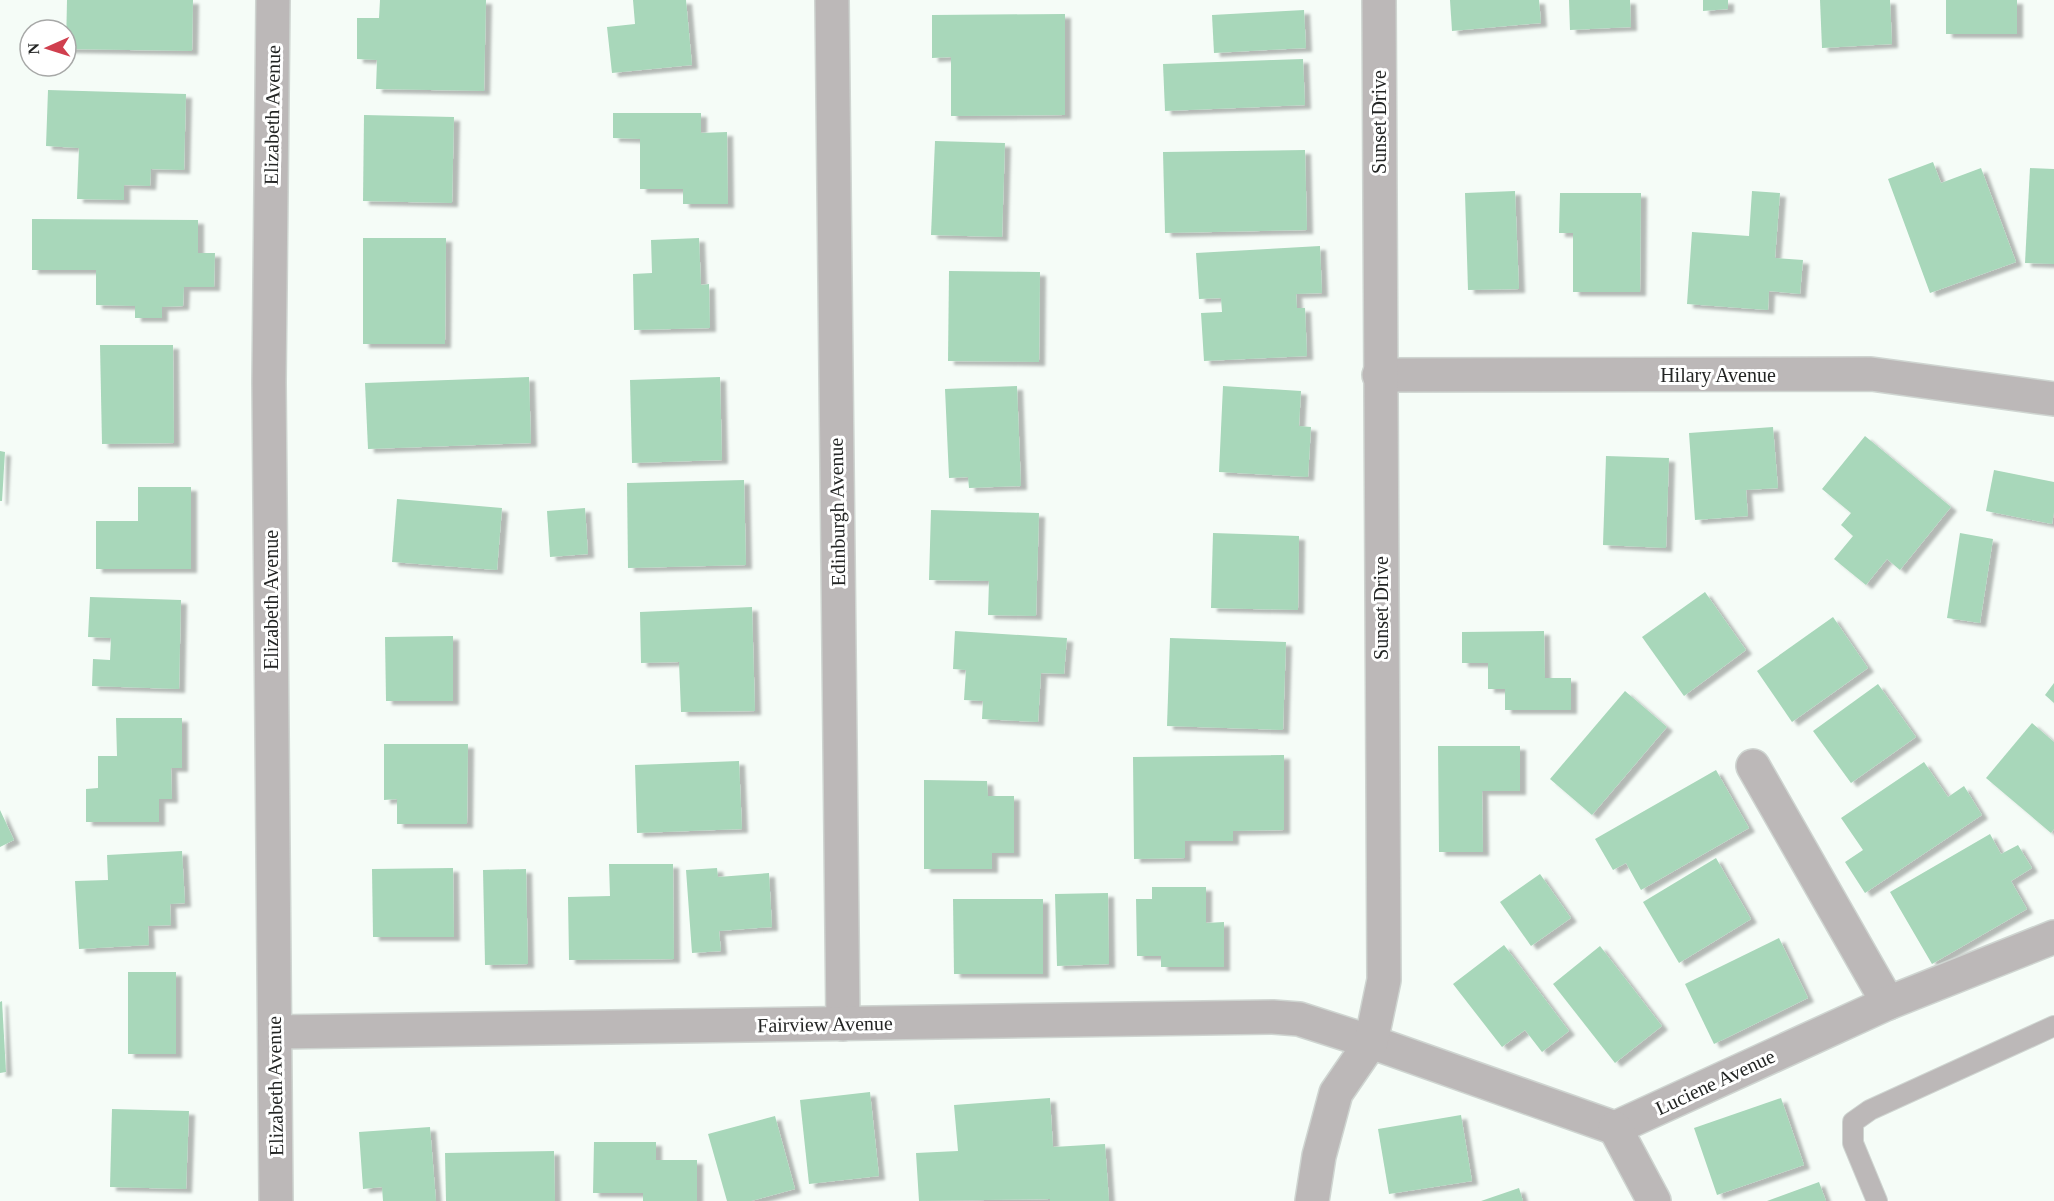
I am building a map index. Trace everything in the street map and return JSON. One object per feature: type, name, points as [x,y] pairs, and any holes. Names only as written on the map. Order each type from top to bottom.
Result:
[{"type":"street","name":"Elizabeth Avenue","points":[[273,0],[269,382],[276,1201]]},
{"type":"street","name":"Edinburgh Avenue","points":[[832,0],[843,1024]]},
{"type":"street","name":"Sunset Drive","points":[[1312,1201],[1319,1156],[1336,1093],[1371,1042],[1384,980],[1379,375],[1379,0]]},
{"type":"street","name":"Hilary Avenue","points":[[1379,375],[1870,375],[2054,399]]},
{"type":"street","points":[[1753,766],[1888,1003]]},
{"type":"street","name":"Luciene Avenue","points":[[1615,1128],[1888,1003],[2054,937]]},
{"type":"street","name":"Fairview Avenue","points":[[275,1032],[1273,1017],[1299,1019],[1371,1042]]},
{"type":"street","points":[[1371,1042],[1615,1128],[1654,1201]]},
{"type":"lane","points":[[1877,1201],[1854,1143],[1853,1122],[1870,1110],[2054,1026]]},
{"type":"building","points":[[67,0],[193,0],[192,51],[78,49],[78,18],[67,18]]},
{"type":"building","points":[[380,0],[486,0],[484,91],[376,89],[377,60],[357,59],[357,18],[379,18]]},
{"type":"building","points":[[633,0],[686,0],[692,65],[612,73],[607,27],[635,24]]},
{"type":"building","points":[[1450,0],[1539,0],[1541,23],[1452,31]]},
{"type":"building","points":[[1569,0],[1630,0],[1631,27],[1570,30]]},
{"type":"building","points":[[1703,0],[1728,0],[1728,9],[1703,11]]},
{"type":"building","points":[[1820,0],[1890,0],[1892,44],[1822,48]]},
{"type":"building","points":[[1946,0],[2017,0],[2017,34],[1946,34]]},
{"type":"building","points":[[1304,10],[1306,48],[1214,53],[1212,15]]},
{"type":"building","points":[[1065,14],[1065,115],[951,116],[951,57],[932,58],[932,15]]},
{"type":"building","points":[[1303,59],[1305,105],[1165,111],[1163,64]]},
{"type":"building","points":[[48,90],[186,94],[184,170],[151,169],[150,186],[124,185],[124,200],[77,199],[79,148],[46,146]]},
{"type":"building","points":[[613,113],[701,113],[701,133],[727,132],[728,204],[683,204],[683,189],[640,189],[640,139],[613,138]]},
{"type":"building","points":[[364,115],[454,117],[452,203],[363,201]]},
{"type":"building","points":[[935,141],[1005,143],[1002,237],[931,235]]},
{"type":"building","points":[[1305,150],[1307,230],[1165,233],[1163,152]]},
{"type":"building","points":[[1933,162],[1941,183],[1981,168],[2016,262],[1930,293],[1888,179]]},
{"type":"building","points":[[2030,168],[2054,169],[2054,264],[2025,263]]},
{"type":"building","points":[[1515,191],[1519,289],[1468,290],[1465,193]]},
{"type":"building","points":[[1752,191],[1780,193],[1775,258],[1803,260],[1800,294],[1769,291],[1768,310],[1687,304],[1692,232],[1749,236]]},
{"type":"building","points":[[1560,193],[1641,193],[1640,292],[1573,292],[1573,233],[1559,233]]},
{"type":"building","points":[[32,219],[198,220],[198,253],[215,253],[214,287],[184,287],[183,306],[162,307],[162,318],[135,318],[135,306],[96,305],[96,270],[32,270]]},
{"type":"building","points":[[363,238],[446,238],[445,344],[363,344]]},
{"type":"building","points":[[699,238],[701,285],[709,284],[710,328],[634,330],[633,274],[652,273],[651,240]]},
{"type":"building","points":[[1320,246],[1322,293],[1296,294],[1297,308],[1305,308],[1307,356],[1204,361],[1201,313],[1222,312],[1221,298],[1199,299],[1196,253]]},
{"type":"building","points":[[949,271],[1040,272],[1039,362],[948,361]]},
{"type":"building","points":[[100,345],[173,345],[174,443],[102,444]]},
{"type":"building","points":[[529,377],[531,443],[368,449],[365,383]]},
{"type":"building","points":[[720,377],[722,460],[632,463],[630,380]]},
{"type":"building","points":[[1017,386],[1021,486],[969,488],[968,477],[949,478],[945,389]]},
{"type":"building","points":[[1223,386],[1301,391],[1299,426],[1311,427],[1308,477],[1219,472]]},
{"type":"building","points":[[1773,427],[1778,488],[1746,490],[1748,516],[1695,520],[1689,433]]},
{"type":"building","points":[[1865,436],[1951,507],[1900,570],[1887,559],[1866,585],[1834,559],[1853,536],[1841,525],[1851,513],[1822,489]]},
{"type":"building","points":[[0,451],[5,452],[2,501],[0,501]]},
{"type":"building","points":[[1606,456],[1669,458],[1666,548],[1603,545]]},
{"type":"building","points":[[1994,470],[2054,482],[2052,524],[1986,511]]},
{"type":"building","points":[[744,480],[746,565],[628,568],[627,483]]},
{"type":"building","points":[[138,487],[191,487],[191,569],[96,569],[96,521],[138,521]]},
{"type":"building","points":[[397,499],[502,508],[497,570],[392,562]]},
{"type":"building","points":[[585,508],[588,554],[550,557],[547,511]]},
{"type":"building","points":[[931,510],[1039,513],[1036,616],[988,615],[989,581],[929,580]]},
{"type":"building","points":[[1213,533],[1299,536],[1298,610],[1211,608]]},
{"type":"building","points":[[1960,533],[1993,539],[1980,623],[1947,618]]},
{"type":"building","points":[[1705,592],[1746,650],[1684,696],[1642,637]]},
{"type":"building","points":[[90,597],[181,600],[179,689],[92,686],[93,659],[110,660],[111,638],[88,637]]},
{"type":"building","points":[[752,607],[755,711],[681,712],[679,662],[641,663],[640,612]]},
{"type":"building","points":[[1833,617],[1868,668],[1792,722],[1757,671]]},
{"type":"building","points":[[955,631],[1067,638],[1064,674],[1041,673],[1038,722],[982,719],[983,701],[964,700],[966,670],[953,669]]},
{"type":"building","points":[[1544,631],[1545,678],[1571,678],[1571,710],[1505,710],[1505,689],[1488,689],[1488,663],[1462,663],[1462,632]]},
{"type":"building","points":[[453,636],[453,701],[386,701],[385,637]]},
{"type":"building","points":[[1170,638],[1286,642],[1283,730],[1167,726]]},
{"type":"building","points":[[2054,683],[2054,703],[2045,695]]},
{"type":"building","points":[[1878,684],[1916,737],[1851,783],[1813,731]]},
{"type":"building","points":[[1625,691],[1667,727],[1592,815],[1550,779]]},
{"type":"building","points":[[116,718],[182,718],[182,768],[171,768],[172,799],[159,799],[159,822],[86,822],[86,789],[98,788],[98,756],[117,756]]},
{"type":"building","points":[[2032,723],[2054,742],[2054,829],[2051,833],[1986,778]]},
{"type":"building","points":[[384,744],[468,744],[467,824],[397,824],[397,799],[384,800]]},
{"type":"building","points":[[1438,746],[1520,746],[1520,791],[1482,791],[1483,852],[1439,852]]},
{"type":"building","points":[[1284,755],[1284,830],[1233,831],[1233,841],[1185,841],[1185,858],[1134,859],[1133,757]]},
{"type":"building","points":[[739,761],[742,829],[637,833],[635,765]]},
{"type":"building","points":[[1924,762],[1948,797],[1964,786],[1982,815],[1865,893],[1845,862],[1863,850],[1841,818]]},
{"type":"building","points":[[1716,770],[1749,828],[1641,890],[1626,863],[1613,870],[1595,839]]},
{"type":"building","points":[[924,780],[987,781],[988,796],[1014,796],[1014,853],[992,853],[992,869],[924,869]]},
{"type":"building","points":[[0,810],[14,840],[0,847]]},
{"type":"building","points":[[1990,834],[2001,854],[2018,845],[2032,868],[2011,881],[2027,909],[1932,964],[1890,892]]},
{"type":"building","points":[[182,851],[185,903],[170,904],[171,925],[148,926],[149,945],[79,949],[75,881],[108,880],[107,855]]},
{"type":"building","points":[[1716,858],[1751,919],[1679,963],[1643,902]]},
{"type":"building","points":[[609,864],[673,864],[674,959],[569,960],[568,897],[610,896]]},
{"type":"building","points":[[453,868],[454,937],[373,937],[372,869]]},
{"type":"building","points":[[717,868],[718,877],[769,873],[772,927],[719,931],[721,951],[692,953],[686,870]]},
{"type":"building","points":[[526,869],[528,964],[485,965],[483,870]]},
{"type":"building","points":[[1540,874],[1571,918],[1531,946],[1500,902]]},
{"type":"building","points":[[1152,887],[1206,887],[1206,923],[1224,922],[1224,967],[1161,967],[1161,956],[1137,956],[1136,899],[1152,899]]},
{"type":"building","points":[[1108,893],[1109,964],[1057,966],[1055,894]]},
{"type":"building","points":[[953,899],[1043,899],[1043,974],[954,974]]},
{"type":"building","points":[[1779,938],[1808,998],[1714,1044],[1685,984]]},
{"type":"building","points":[[1504,945],[1569,1031],[1542,1052],[1525,1030],[1502,1047],[1453,984]]},
{"type":"building","points":[[1600,946],[1662,1026],[1615,1063],[1553,984]]},
{"type":"building","points":[[128,972],[176,972],[176,1054],[128,1054]]},
{"type":"building","points":[[2,1001],[6,1072],[0,1073],[0,1002]]},
{"type":"building","points":[[870,1092],[879,1176],[809,1184],[800,1100]]},
{"type":"building","points":[[1050,1098],[1053,1147],[1105,1144],[1109,1201],[1050,1201],[1050,1199],[919,1201],[916,1153],[958,1151],[954,1105]]},
{"type":"building","points":[[1781,1098],[1804,1165],[1717,1195],[1694,1128]]},
{"type":"building","points":[[112,1109],[189,1111],[186,1189],[110,1187]]},
{"type":"building","points":[[1461,1115],[1472,1181],[1389,1194],[1378,1129]]},
{"type":"building","points":[[775,1116],[795,1189],[751,1201],[727,1201],[708,1134]]},
{"type":"building","points":[[430,1127],[436,1201],[383,1201],[382,1187],[363,1189],[359,1132]]},
{"type":"building","points":[[594,1142],[656,1142],[656,1160],[697,1160],[697,1201],[643,1201],[643,1193],[593,1193]]},
{"type":"building","points":[[554,1151],[555,1201],[446,1201],[445,1153]]},
{"type":"building","points":[[1819,1182],[1826,1201],[1767,1201]]},
{"type":"building","points":[[1519,1188],[1523,1201],[1481,1201]]}]
